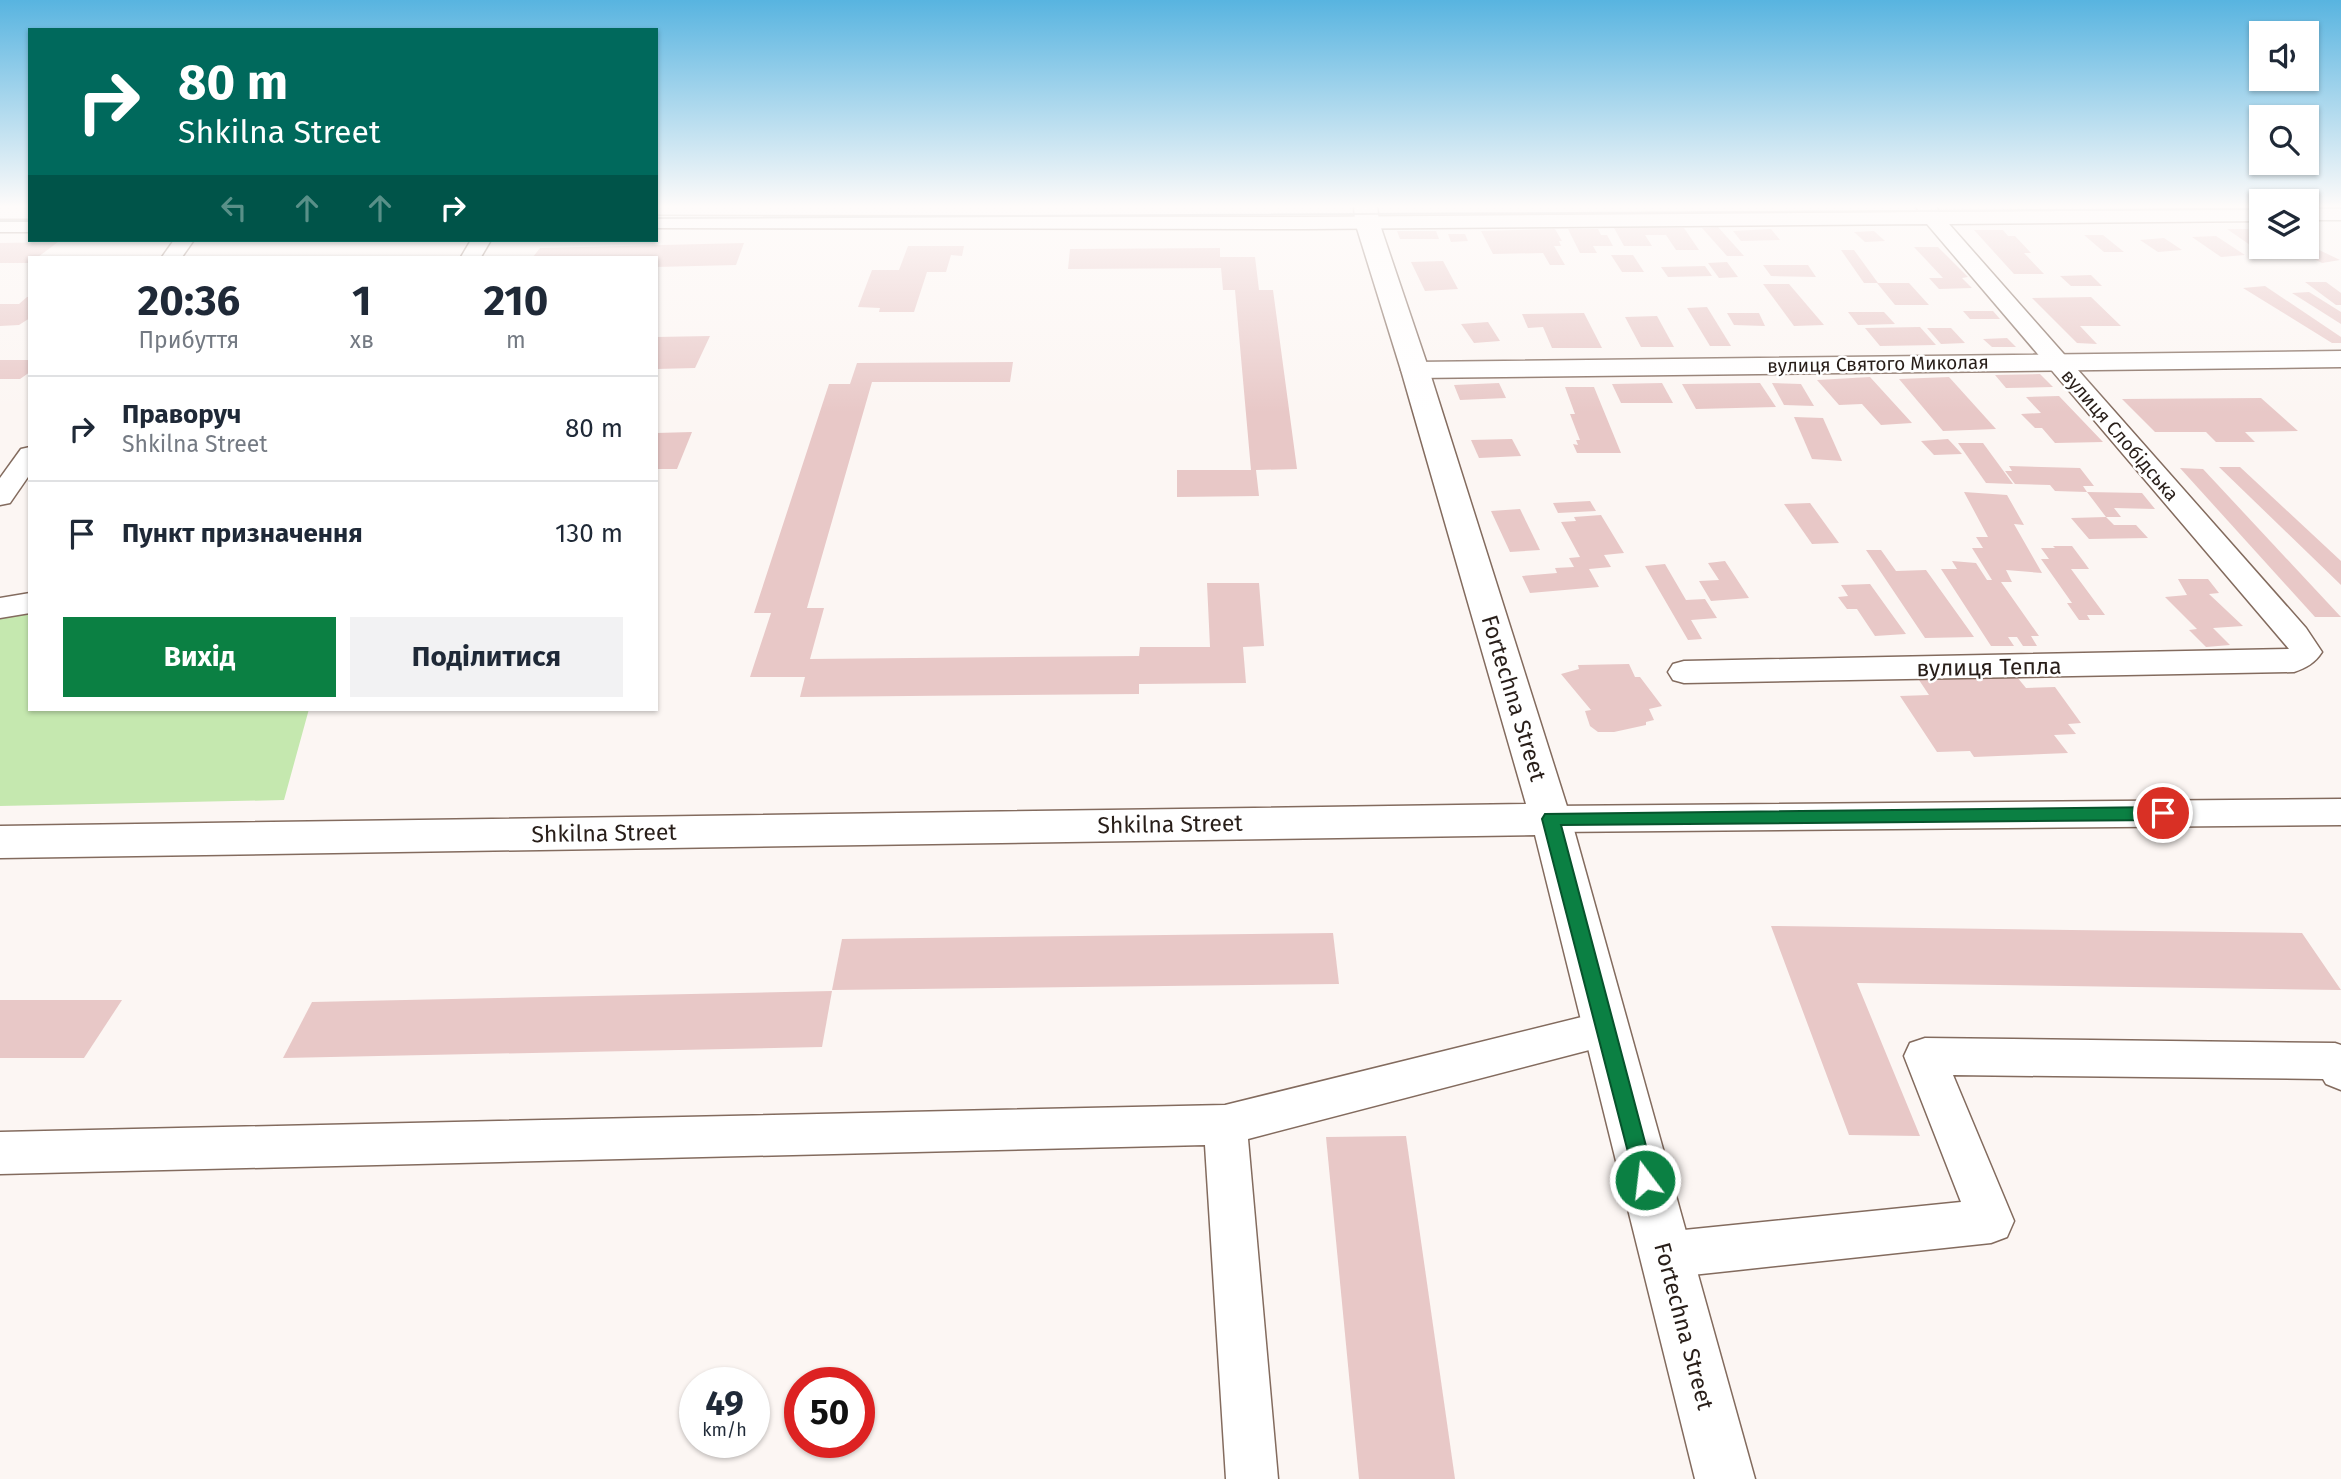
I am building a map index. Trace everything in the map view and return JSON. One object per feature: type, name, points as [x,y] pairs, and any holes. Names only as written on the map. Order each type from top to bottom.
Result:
[{"type":"main road","name":"Fortechna Street","points":[[1386,275],[1551,819],[1725,1479]]},
{"type":"main road","name":"вулиця Святого Миколая","points":[[1415,370],[2341,359]]},
{"type":"main road","name":"Shkilna Street","points":[[0,842],[1551,819]]},
{"type":"street","name":"вулиця Слобідська","points":[[1982,275],[2295,635],[2306,652],[2294,661]]},
{"type":"street","points":[[0,496],[28,458]]},
{"type":"street","points":[[0,608],[28,603]]},
{"type":"street","name":"вулиця Тепла","points":[[1684,672],[2294,661]]},
{"type":"street","name":"Shkilna Street","points":[[1551,819],[2341,812]]},
{"type":"street","points":[[0,1153],[1224,1125],[1605,1029]]},
{"type":"street","points":[[1664,1255],[1991,1221],[1925,1056],[2335,1061],[2341,1071]]},
{"type":"street","points":[[1224,1125],[1252,1479]]},
{"type":"green space","points":[[28,613],[28,711],[308,711],[284,800],[0,806],[0,617]]},
{"type":"building","points":[[870,275],[926,275],[914,312],[879,312],[880,308],[858,307]]},
{"type":"building","points":[[1222,275],[1257,275],[1259,290],[1273,290],[1297,469],[1256,470],[1259,496],[1177,497],[1177,470],[1251,470],[1235,290],[1223,290]]},
{"type":"building","points":[[1417,275],[1451,275],[1458,289],[1425,291]]},
{"type":"building","points":[[1667,275],[1712,276],[1668,277]]},
{"type":"building","points":[[1717,275],[1738,277],[1719,278]]},
{"type":"building","points":[[1815,275],[1816,277],[1771,276]]},
{"type":"building","points":[[1858,275],[1872,275],[1878,283],[1864,283]]},
{"type":"building","points":[[1940,275],[1966,275],[1968,277],[1962,278],[1972,288],[1939,289],[1929,278],[1943,278]]},
{"type":"building","points":[[2091,275],[2102,286],[2071,286],[2060,276]]},
{"type":"building","points":[[2305,282],[2326,282],[2341,293],[2341,305],[2336,305]]},
{"type":"building","points":[[1877,283],[1909,283],[1929,305],[1895,305]]},
{"type":"building","points":[[1763,284],[1789,284],[1824,325],[1794,326]]},
{"type":"building","points":[[2265,286],[2341,337],[2341,343],[2332,343],[2243,288]]},
{"type":"building","points":[[2309,292],[2341,312],[2341,324],[2292,293]]},
{"type":"building","points":[[28,297],[28,319],[19,325],[0,326],[0,304],[19,304]]},
{"type":"building","points":[[2091,297],[2121,326],[2080,326],[2097,344],[2077,343],[2032,298]]},
{"type":"building","points":[[1707,307],[1731,346],[1710,346],[1687,308]]},
{"type":"building","points":[[1963,311],[1993,311],[2000,319],[1970,319]]},
{"type":"building","points":[[1848,312],[1884,312],[1895,324],[1858,325]]},
{"type":"building","points":[[1584,313],[1602,348],[1552,348],[1543,327],[1528,328],[1522,314]]},
{"type":"building","points":[[1727,313],[1759,313],[1765,326],[1734,325]]},
{"type":"building","points":[[1657,316],[1674,347],[1641,347],[1625,317]]},
{"type":"building","points":[[1488,322],[1500,341],[1474,343],[1461,324]]},
{"type":"building","points":[[1920,327],[1936,345],[1880,346],[1865,328]]},
{"type":"building","points":[[1927,328],[1951,328],[1965,343],[1941,344]]},
{"type":"building","points":[[710,336],[695,368],[658,369],[658,337]]},
{"type":"building","points":[[2007,338],[2016,347],[1992,347],[1983,339]]},
{"type":"building","points":[[0,360],[28,360],[28,373],[20,379],[0,379]]},
{"type":"building","points":[[1013,362],[1010,382],[872,382],[807,608],[824,608],[810,659],[1139,656],[1140,647],[1210,647],[1207,583],[1259,583],[1264,646],[1243,647],[1246,683],[1139,684],[1139,694],[800,697],[805,677],[750,677],[771,613],[754,613],[829,384],[850,384],[857,363]]},
{"type":"building","points":[[2040,374],[2053,387],[2006,388],[1995,375]]},
{"type":"building","points":[[1870,377],[1912,423],[1881,425],[1862,404],[1839,405],[1817,380]]},
{"type":"building","points":[[1949,377],[1996,429],[1943,431],[1899,379]]},
{"type":"building","points":[[1499,383],[1506,398],[1460,400],[1454,385]]},
{"type":"building","points":[[1662,383],[1673,403],[1621,403],[1612,384]]},
{"type":"building","points":[[1760,383],[1776,407],[1696,409],[1682,384]]},
{"type":"building","points":[[1772,383],[1801,384],[1814,406],[1784,405]]},
{"type":"building","points":[[1565,387],[1594,387],[1621,453],[1577,453],[1573,444],[1578,445],[1576,440],[1580,440],[1570,414],[1575,414]]},
{"type":"building","points":[[2059,396],[2103,442],[2055,443],[2042,428],[2035,428],[2021,414],[2041,413],[2026,397]]},
{"type":"building","points":[[2261,398],[2298,431],[2245,432],[2255,442],[2216,442],[2206,432],[2155,432],[2122,399]]},
{"type":"building","points":[[1794,417],[1823,418],[1842,461],[1812,459]]},
{"type":"building","points":[[692,432],[677,469],[658,469],[658,433]]},
{"type":"building","points":[[1512,439],[1521,456],[1479,458],[1471,440]]},
{"type":"building","points":[[1948,439],[1962,454],[1934,455],[1921,441]]},
{"type":"building","points":[[1958,443],[1983,443],[2013,484],[1986,483]]},
{"type":"building","points":[[2009,466],[2080,468],[2094,486],[2083,486],[2087,492],[2055,491],[2050,485],[2015,484],[2005,471],[2012,471]]},
{"type":"building","points":[[2219,467],[2240,467],[2341,561],[2341,585]]},
{"type":"building","points":[[2180,468],[2203,469],[2341,617],[2315,617]]},
{"type":"building","points":[[1964,492],[2007,495],[2024,525],[2014,524],[2042,573],[2006,570],[2012,582],[2001,582],[2039,636],[2031,636],[2037,646],[2023,646],[2017,637],[2008,637],[2014,646],[1991,646],[1941,569],[1957,569],[1952,561],[1976,563],[1987,580],[1992,580],[1972,548],[1983,548],[1976,537],[1988,537]]},
{"type":"building","points":[[2087,492],[2142,493],[2155,509],[2114,508],[2121,517],[2106,517]]},
{"type":"building","points":[[1590,501],[1596,511],[1558,513],[1553,503]]},
{"type":"building","points":[[1810,503],[1839,543],[1812,544],[1784,504]]},
{"type":"building","points":[[1520,509],[1540,550],[1510,552],[1491,511]]},
{"type":"building","points":[[1601,515],[1624,553],[1604,555],[1611,567],[1589,569],[1599,587],[1530,593],[1522,576],[1557,573],[1555,568],[1574,567],[1569,558],[1580,557],[1561,522],[1576,521],[1574,517]]},
{"type":"building","points":[[2106,517],[2114,525],[2136,525],[2148,538],[2089,539],[2071,518]]},
{"type":"building","points":[[2053,546],[2072,546],[2089,569],[2071,569],[2105,615],[2087,615],[2090,620],[2079,620],[2067,603],[2072,603],[2041,559],[2049,559],[2041,548],[2055,548]]},
{"type":"building","points":[[1866,550],[1881,550],[1896,571],[1926,570],[1974,637],[1925,638]]},
{"type":"building","points":[[1725,561],[1749,598],[1711,601],[1699,581],[1719,580],[1708,563]]},
{"type":"building","points":[[1665,564],[1686,600],[1705,599],[1717,618],[1691,620],[1702,639],[1688,640],[1645,566]]},
{"type":"building","points":[[2178,579],[2208,579],[2219,593],[2209,594],[2243,626],[2213,628],[2230,645],[2206,647],[2189,630],[2197,629],[2165,597],[2187,595]]},
{"type":"building","points":[[1870,584],[1906,634],[1875,636],[1857,609],[1847,609],[1838,597],[1848,596],[1841,585]]},
{"type":"building","points":[[1629,664],[1635,677],[1640,677],[1662,706],[1649,709],[1654,720],[1646,722],[1646,725],[1614,732],[1598,732],[1590,726],[1585,711],[1591,710],[1561,674],[1579,669],[1578,665]]},
{"type":"building","points":[[2017,677],[2026,688],[2055,687],[2081,723],[2068,724],[2076,734],[2054,735],[2068,753],[1974,757],[1970,751],[1937,752],[1900,696],[1929,695],[1919,680]]},
{"type":"building","points":[[1771,926],[2302,933],[2341,990],[1857,983],[1920,1136],[1849,1135]]},
{"type":"building","points":[[1333,933],[1339,984],[832,990],[842,939]]},
{"type":"building","points":[[832,991],[822,1047],[283,1058],[312,1002]]},
{"type":"building","points":[[0,1000],[122,1000],[84,1058],[0,1058]]},
{"type":"building","points":[[1406,1136],[1455,1479],[1359,1479],[1326,1137]]},
{"type":"route","points":[[1645,1180],[1551,819],[2163,813]]}]
